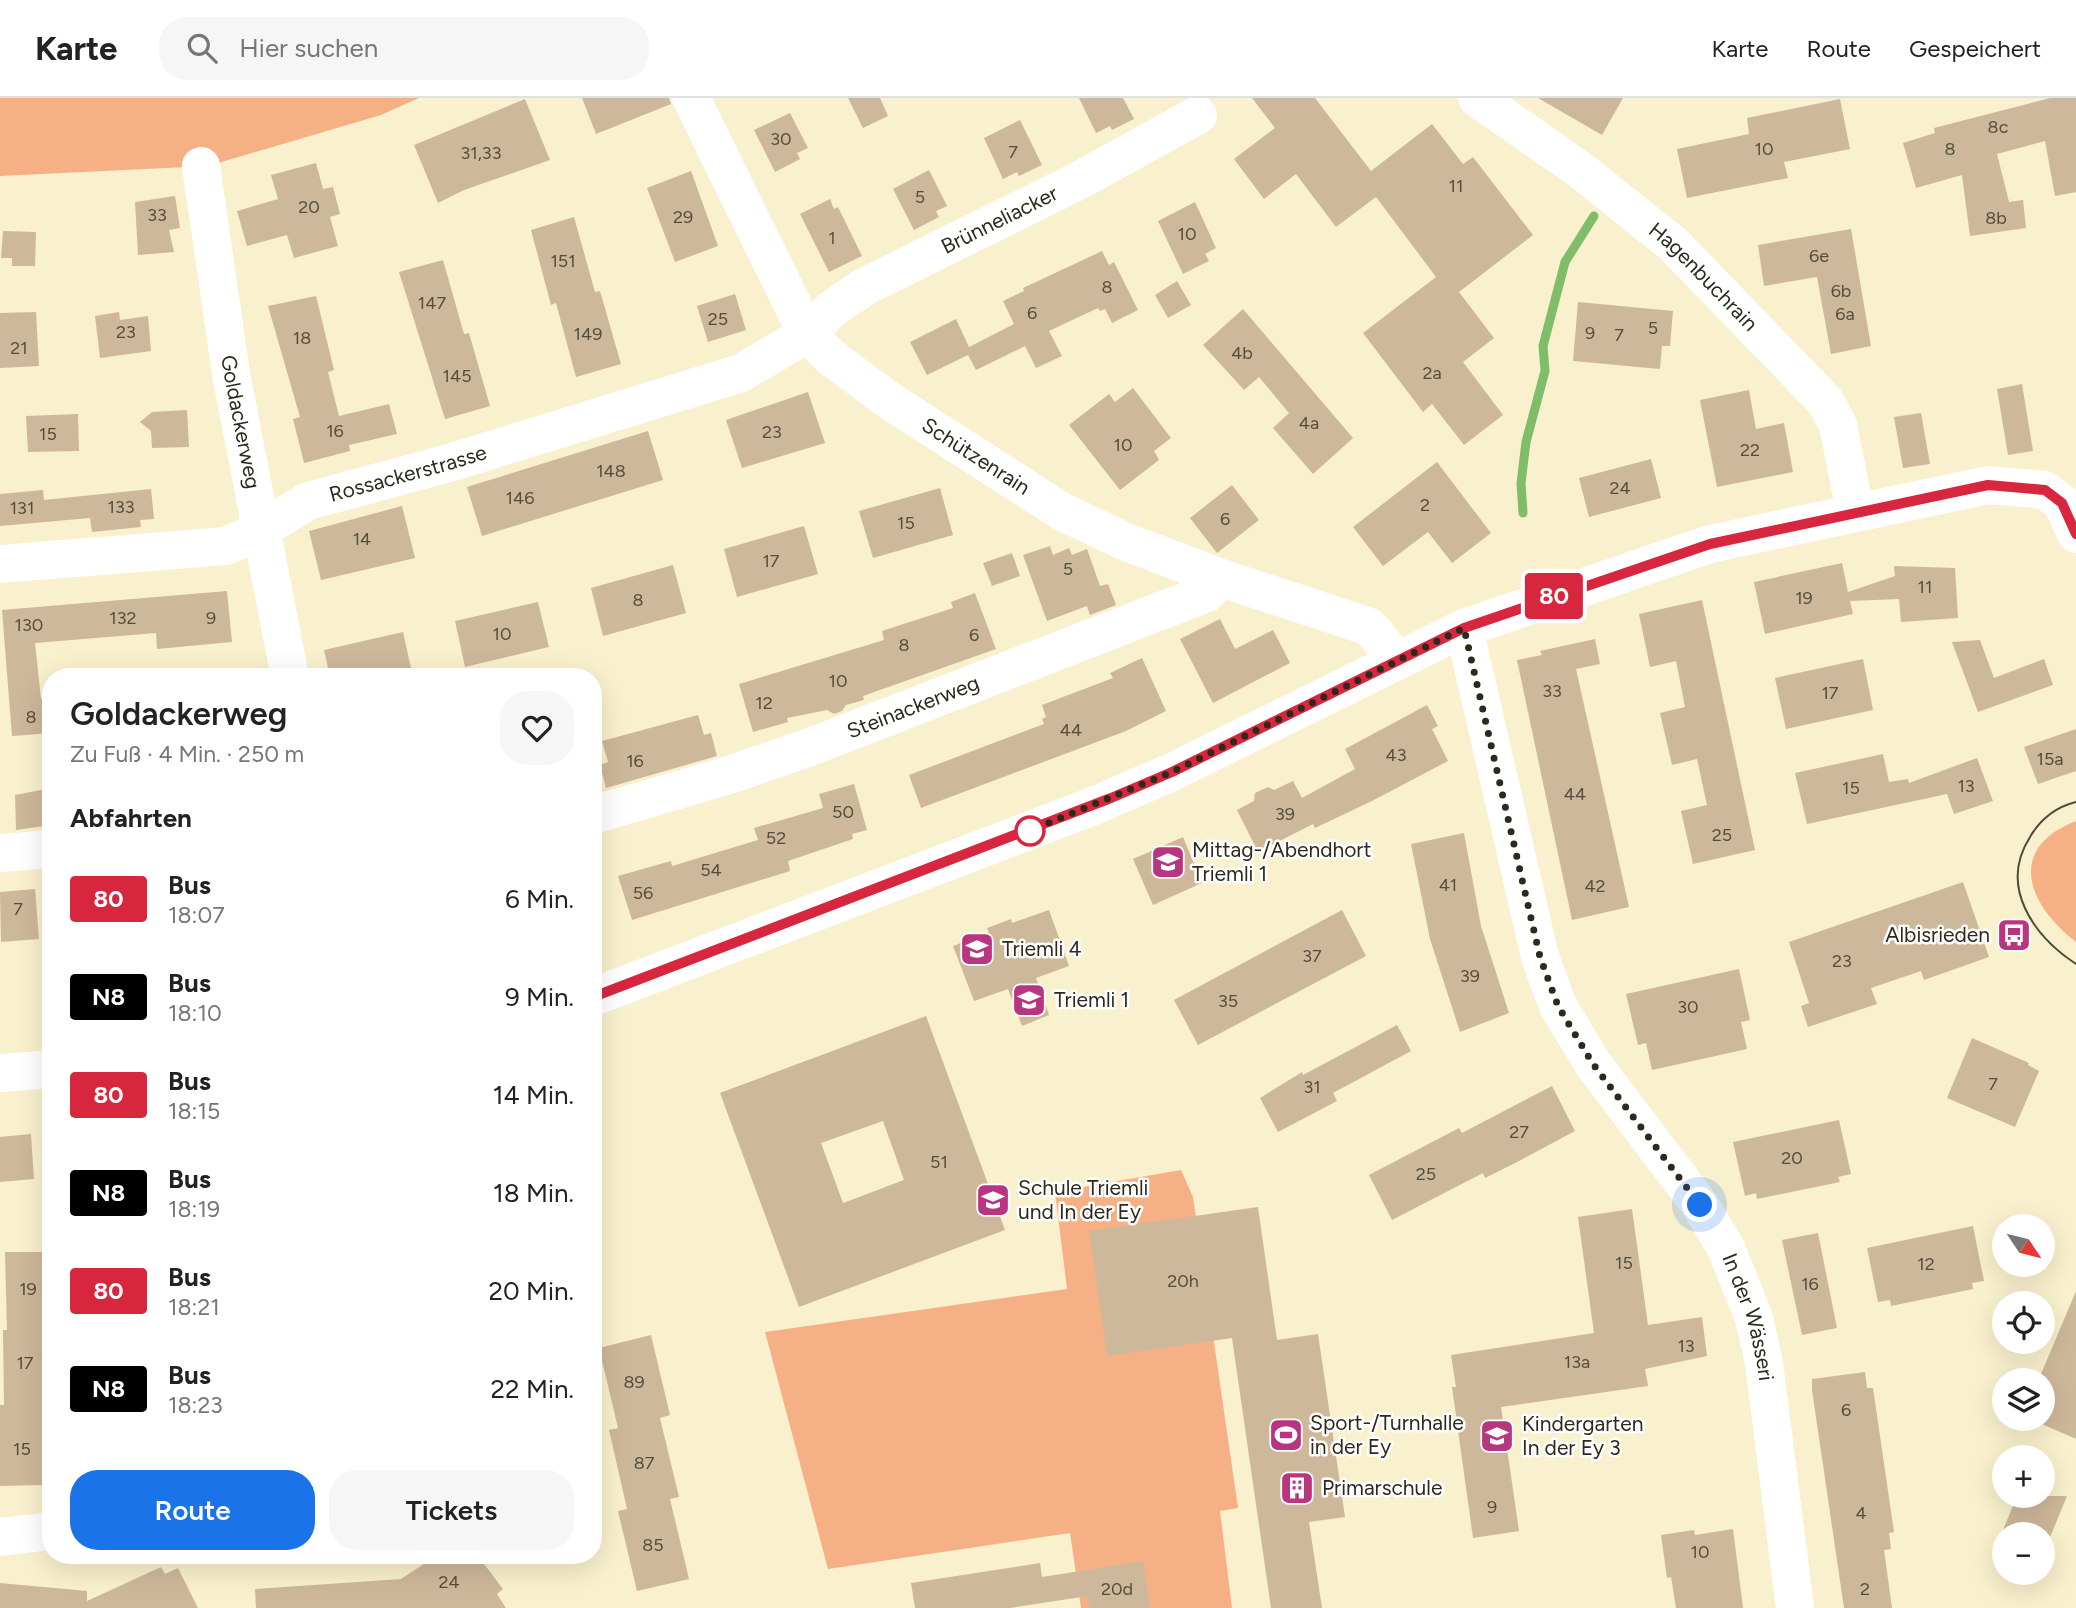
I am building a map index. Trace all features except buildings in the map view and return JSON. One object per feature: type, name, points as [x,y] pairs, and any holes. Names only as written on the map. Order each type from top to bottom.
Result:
[{"type":"street","name":"Schützenrain","points":[[691,98],[807,334],[832,359],[890,401],[1061,510],[1124,541],[1221,578],[1370,627],[1397,660]]},
{"type":"street","name":"Hagenbuchrain","points":[[1477,98],[1579,169],[1673,244],[1825,401],[1838,425],[1856,511]]},
{"type":"street","name":"Brünneliacker","points":[[807,334],[832,309],[864,286],[1078,181],[1198,115]]},
{"type":"street","name":"Goldackerweg","points":[[201,166],[231,374],[259,531],[288,668]]},
{"type":"street","name":"Rossackerstrasse","points":[[0,564],[226,547],[259,531],[308,501],[449,463],[741,373],[807,334]]},
{"type":"street","points":[[602,994],[1091,807],[1172,772],[1464,628],[1710,544],[1988,485],[2045,490],[2071,510]]},
{"type":"street","name":"Steinackerweg","points":[[602,812],[732,774],[810,747],[1208,593],[1221,578]]},
{"type":"street","name":"In der Wässeri","points":[[1464,628],[1540,957],[1558,1006],[1593,1064],[1700,1205],[1726,1248],[1754,1318],[1764,1363],[1795,1608]]},
{"type":"street","points":[[0,853],[42,850]]},
{"type":"street","points":[[0,1073],[42,1070]]},
{"type":"street","points":[[0,1537],[42,1532]]},
{"type":"shaded area","points":[[0,98],[419,98],[381,115],[208,166],[0,176]]},
{"type":"shaded area","points":[[2076,821],[2076,942],[2046,911],[2036,895],[2031,878],[2032,862],[2039,847],[2054,833]]},
{"type":"shaded area","points":[[1181,1170],[1193,1197],[1238,1508],[1220,1511],[1232,1608],[1081,1608],[1070,1533],[828,1569],[765,1332],[1067,1289],[1055,1192]]},
{"type":"waterway","points":[[1523,513],[1521,483],[1526,442],[1545,371],[1543,346],[1565,262],[1594,216]]},
{"type":"tram line","points":[[2076,802],[2055,811],[2039,825],[2021,856],[2018,874],[2019,892],[2035,925],[2061,953],[2076,964]]},
{"type":"bus line","name":"80","points":[[602,994],[953,862],[1111,798],[1172,772],[1464,628],[1710,544],[1988,485],[2024,486],[2045,490],[2062,503],[2076,534]]},
{"type":"place","name":"Mittag-/Abendhort Triemli 1","points":[[1168,862]]},
{"type":"place","name":"Albisrieden","points":[[2014,935]]},
{"type":"place","name":"Triemli 4","points":[[977,949]]},
{"type":"place","name":"Triemli 1","points":[[1029,1000]]},
{"type":"place","name":"Schule Triemli und In der Ey","points":[[993,1200]]},
{"type":"place","name":"Sport-/Turnhalle in der Ey","points":[[1286,1435]]},
{"type":"place","name":"Kindergarten In der Ey 3","points":[[1497,1436]]},
{"type":"place","name":"Primarschule","points":[[1297,1488]]},
{"type":"route","points":[[1030,831],[1022,834],[1172,772],[1464,628],[1540,957],[1558,1006],[1593,1064],[1700,1205]]}]
